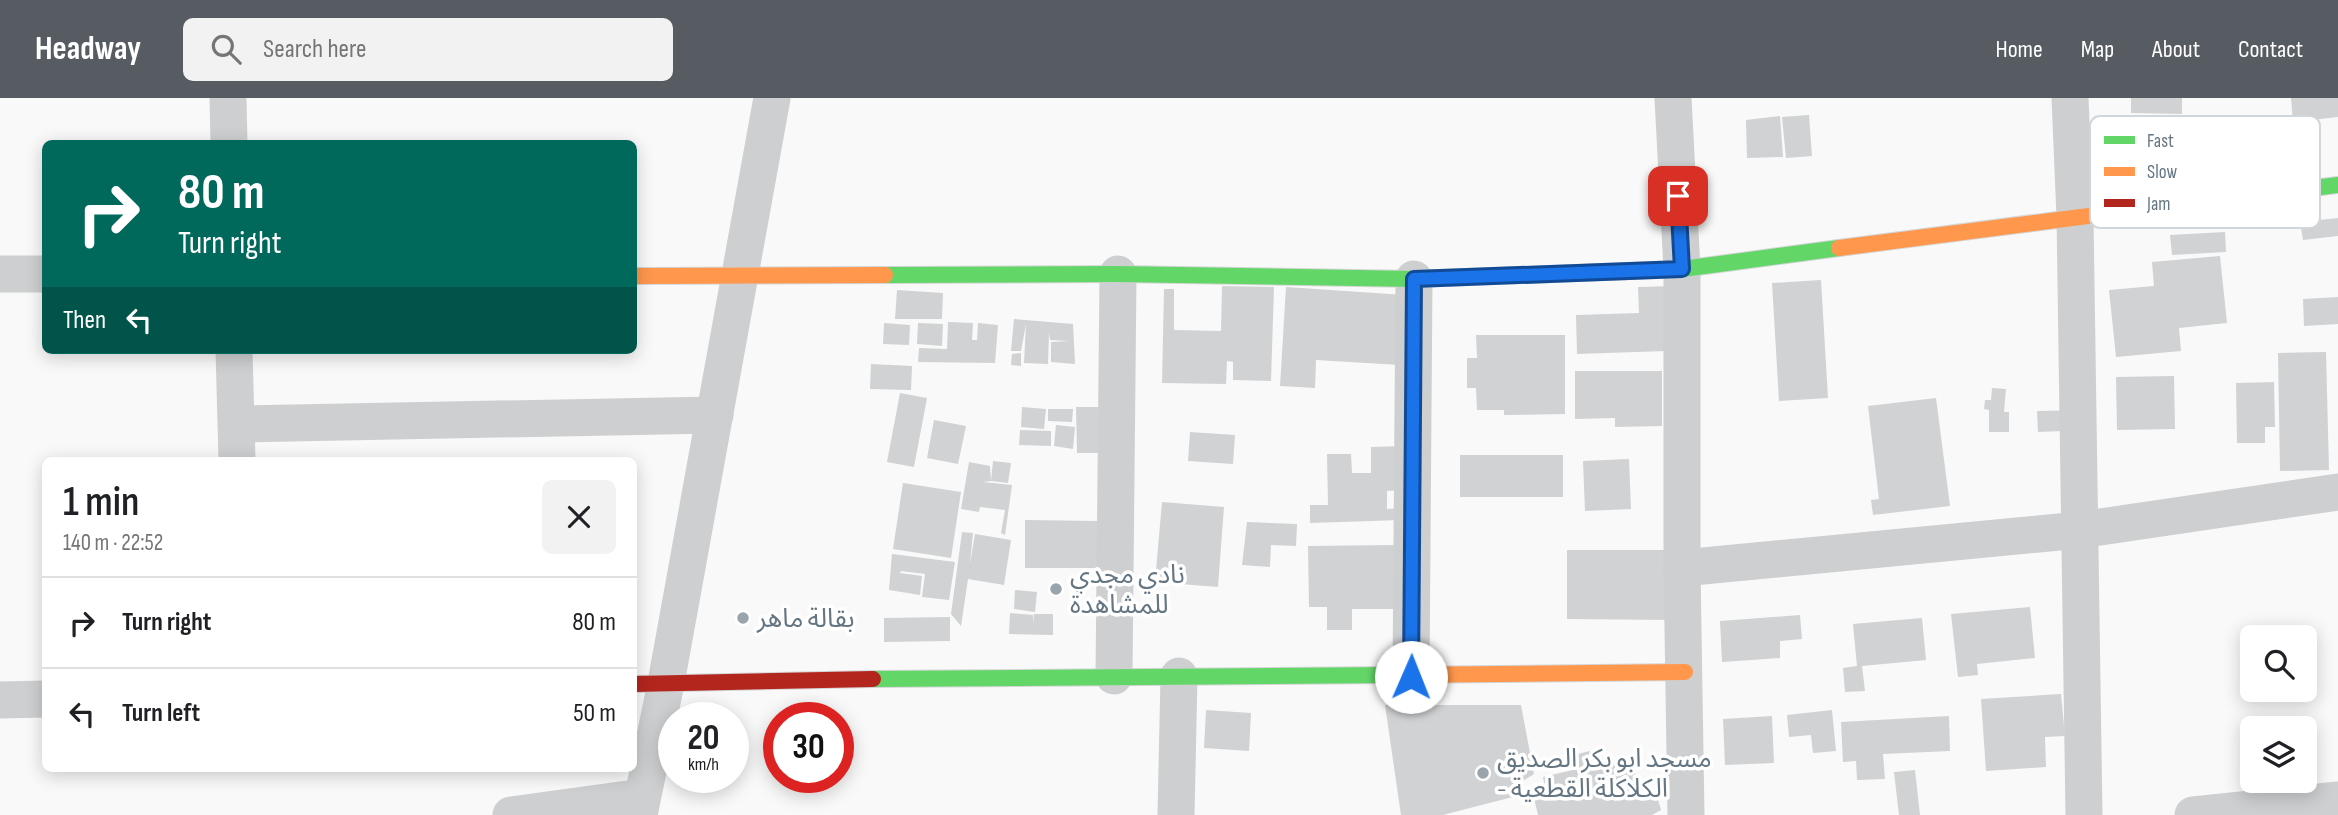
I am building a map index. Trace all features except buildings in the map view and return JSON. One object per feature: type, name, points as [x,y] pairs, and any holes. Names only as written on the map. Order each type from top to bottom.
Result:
[{"type":"street","points":[[228,98],[229,140]]},
{"type":"street","points":[[511,815],[640,806],[650,683],[715,415],[772,98]]},
{"type":"street","points":[[1673,98],[1682,269],[1682,568],[1686,815]]},
{"type":"street","points":[[2070,98],[2075,217],[2084,815]]},
{"type":"street","points":[[2320,187],[2338,185]]},
{"type":"street","points":[[637,276],[1118,274],[1414,279],[1682,269],[2090,215]]},
{"type":"street","points":[[0,274],[42,274]]},
{"type":"street","points":[[1114,676],[1118,274]]},
{"type":"street","points":[[1411,677],[1414,279]]},
{"type":"street","points":[[234,354],[237,457]]},
{"type":"street","points":[[237,424],[715,415]]},
{"type":"street","points":[[1682,568],[2080,530],[2338,492]]},
{"type":"street","points":[[650,683],[1685,672]]},
{"type":"street","points":[[1175,815],[1179,676]]},
{"type":"street","points":[[0,701],[42,699]]},
{"type":"street","points":[[2193,815],[2338,800]]},
{"type":"traffic: fast","points":[[2320,187],[2338,185]]},
{"type":"traffic: fast","points":[[885,275],[1118,274],[1414,279],[1682,269],[1839,248]]},
{"type":"traffic: fast","points":[[873,679],[1393,675]]},
{"type":"traffic: slow","points":[[1839,248],[2090,216]]},
{"type":"traffic: slow","points":[[637,276],[885,275]]},
{"type":"traffic: slow","points":[[1393,675],[1685,672]]},
{"type":"traffic: jam","points":[[637,684],[873,679]]},
{"type":"place","name":"نادي مجدي للمشاهدة","points":[[1056,589]]},
{"type":"place","name":"بقالة ماهر","points":[[743,618]]},
{"type":"place","name":"مسجد ابو بكر الصديق - الكلاكلة القطعية","points":[[1483,773]]},
{"type":"route","points":[[1411,677],[1414,279],[1682,269],[1678,196]]}]
